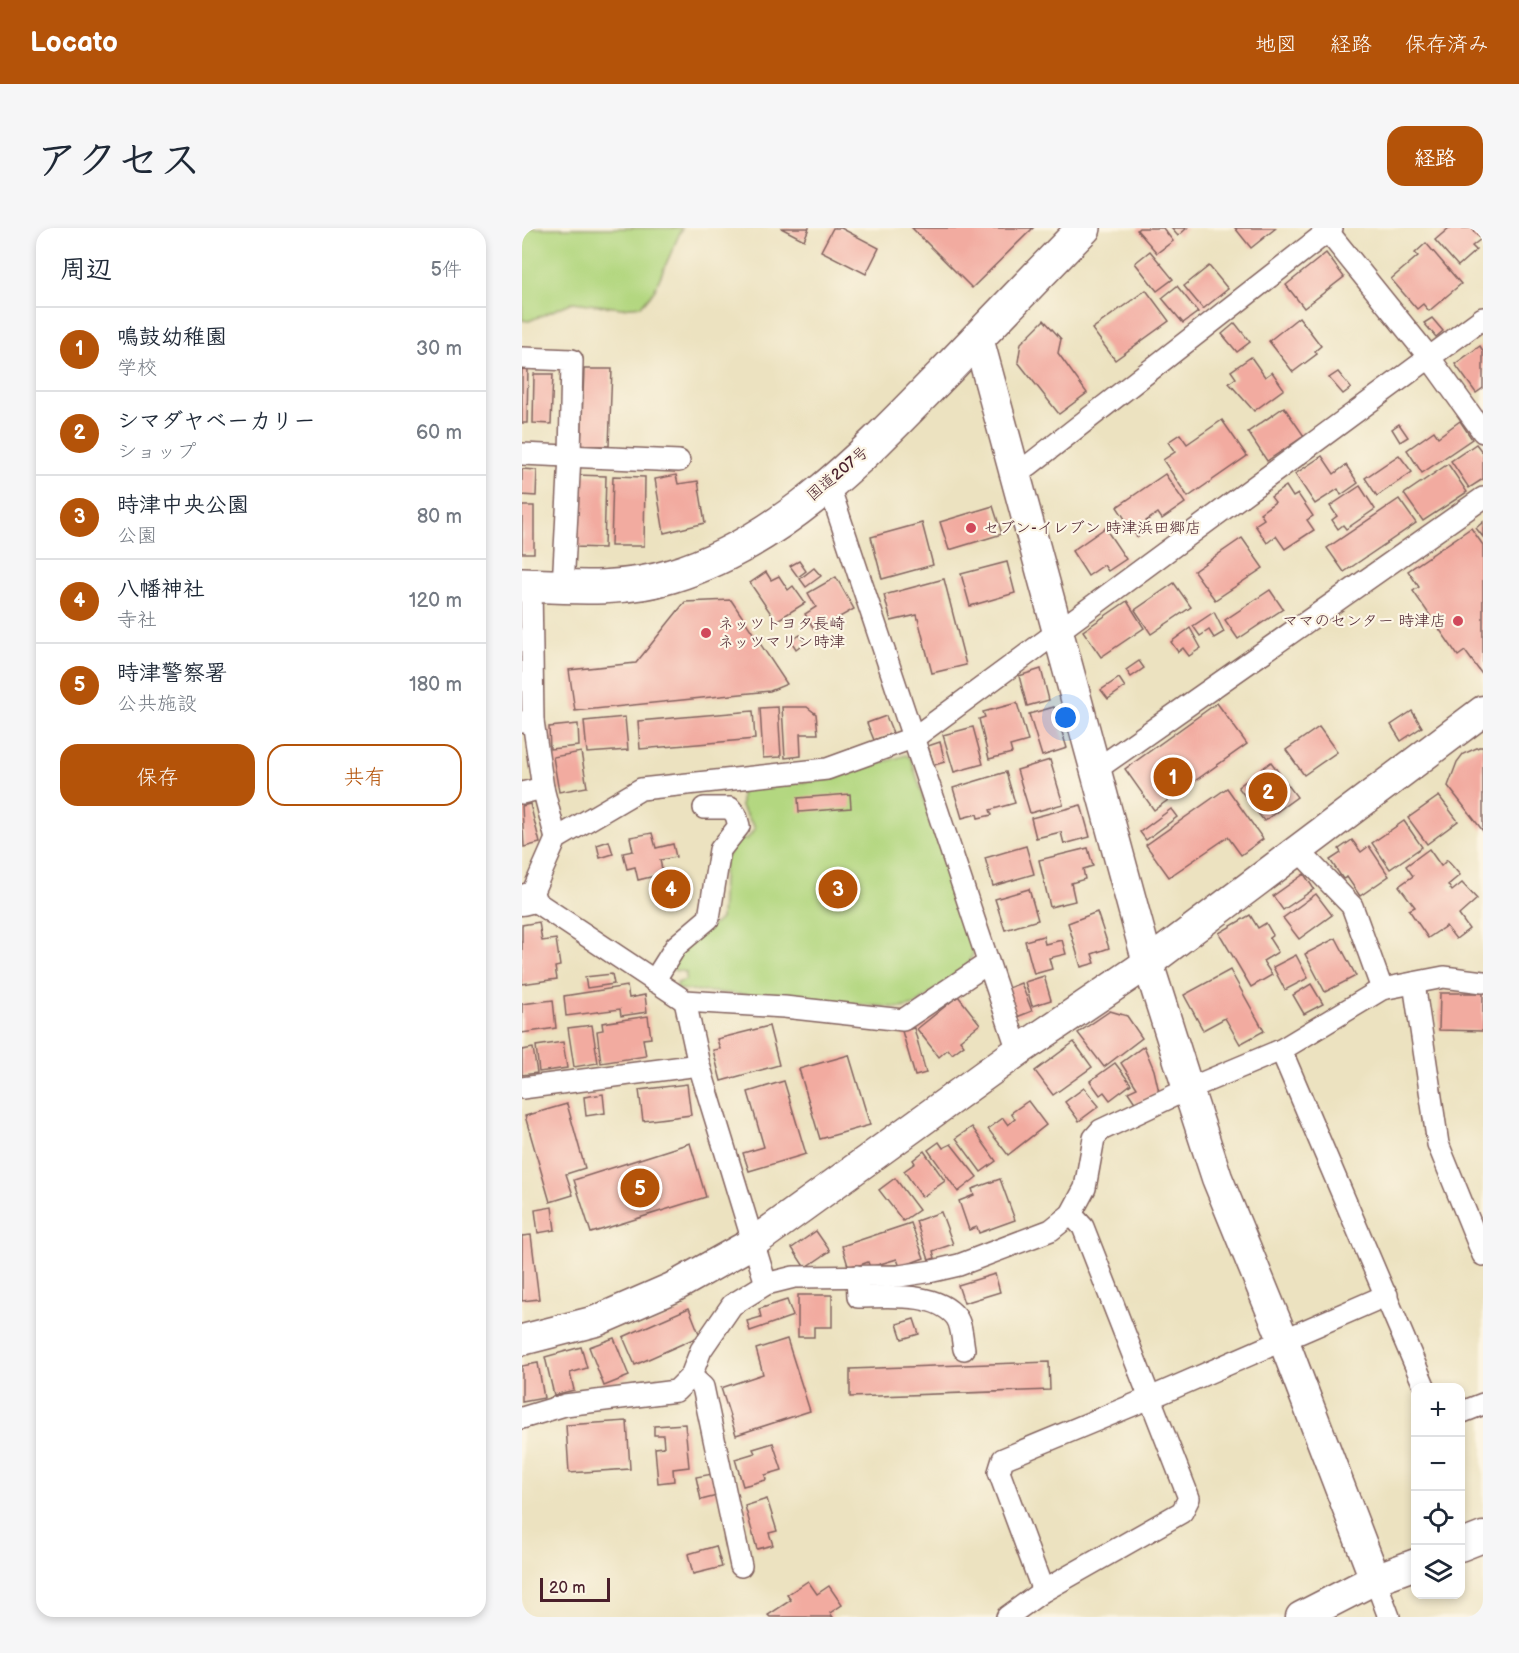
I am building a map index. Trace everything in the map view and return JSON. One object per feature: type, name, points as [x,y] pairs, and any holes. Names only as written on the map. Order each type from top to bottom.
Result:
[{"type":"highway","name":"国道207号","points":[[527,585],[618,586],[659,579],[711,562],[771,530],[870,449],[1084,228]]},
{"type":"street","points":[[1015,476],[1328,229],[1429,357],[1483,432]]},
{"type":"street","points":[[988,963],[903,1020],[784,1007],[685,1001],[526,899],[556,839],[641,789],[828,769],[915,737],[1483,318]]},
{"type":"street","points":[[978,338],[1148,963],[1188,1089],[1217,1178],[1283,1339],[1389,1617]]},
{"type":"street","points":[[522,358],[572,360],[570,456],[563,587]]},
{"type":"street","points":[[522,454],[679,461]]},
{"type":"street","points":[[828,483],[915,737],[1018,1051]]},
{"type":"street","points":[[1096,769],[1483,498]]},
{"type":"street","points":[[527,585],[527,722],[556,839]]},
{"type":"street","points":[[522,1340],[596,1321],[672,1288],[754,1242],[1018,1051],[1148,963],[1483,711]]},
{"type":"street","points":[[522,793],[543,788]]},
{"type":"street","points":[[654,981],[676,946],[709,918],[720,850],[739,826],[736,815],[730,808],[704,808]]},
{"type":"street","points":[[1298,850],[1352,906],[1382,989]]},
{"type":"street","points":[[522,1418],[565,1405],[676,1391],[691,1376],[701,1350],[732,1305],[766,1284],[794,1277],[899,1276],[958,1265],[1051,1230],[1071,1214],[1085,1188],[1094,1138],[1101,1130],[1188,1089],[1281,1050],[1382,989],[1444,977],[1483,982]]},
{"type":"street","points":[[1414,983],[1437,1144],[1483,1255]]},
{"type":"street","points":[[685,1001],[699,1065],[766,1284]]},
{"type":"street","points":[[1281,1050],[1423,1383]]},
{"type":"street","points":[[522,1088],[699,1065]]},
{"type":"street","points":[[1007,1617],[1043,1591],[1182,1512],[1189,1498],[1083,1227],[1071,1214]]},
{"type":"street","points":[[857,1276],[858,1297],[926,1300],[941,1305],[956,1318],[964,1349]]},
{"type":"street","points":[[1043,1591],[999,1472],[1003,1459],[1387,1295]]},
{"type":"street","points":[[691,1376],[703,1387],[741,1566]]},
{"type":"street","points":[[1465,1411],[1483,1404]]},
{"type":"street","points":[[1463,1545],[1483,1537]]},
{"type":"street","points":[[1301,1617],[1375,1579],[1411,1565]]},
{"type":"green space","points":[[522,228],[682,228],[654,291],[641,306],[621,308],[573,302],[529,321],[522,320]]},
{"type":"green space","points":[[906,755],[911,759],[974,951],[966,969],[915,1005],[901,1008],[676,989],[677,983],[686,980],[686,972],[673,970],[679,954],[691,941],[721,919],[724,860],[738,839],[747,839],[755,828],[741,807],[741,789],[830,779]]},
{"type":"building","points":[[781,228],[809,228],[804,240]]},
{"type":"building","points":[[833,228],[841,228],[879,248],[866,274],[821,251]]},
{"type":"building","points":[[912,228],[1033,228],[972,288]]},
{"type":"building","points":[[1139,228],[1163,228],[1173,241],[1157,253],[1137,230]]},
{"type":"building","points":[[1171,228],[1187,228],[1178,236]]},
{"type":"building","points":[[1235,228],[1276,228],[1251,248]]},
{"type":"building","points":[[1449,228],[1477,228],[1473,231],[1481,239],[1472,246],[1476,250],[1458,266],[1435,240]]},
{"type":"building","points":[[1426,243],[1461,284],[1429,311],[1423,304],[1417,309],[1391,279],[1418,256],[1415,253]]},
{"type":"building","points":[[1150,251],[1173,279],[1157,291],[1135,263]]},
{"type":"building","points":[[1326,253],[1344,277],[1304,308],[1286,285]]},
{"type":"building","points":[[1209,266],[1228,289],[1203,309],[1184,286]]},
{"type":"building","points":[[1177,286],[1198,312],[1183,323],[1162,298]]},
{"type":"building","points":[[1146,290],[1169,321],[1115,360],[1092,329]]},
{"type":"building","points":[[1299,317],[1321,346],[1315,351],[1317,354],[1293,372],[1269,341]]},
{"type":"building","points":[[1432,318],[1443,331],[1436,337],[1424,323]]},
{"type":"building","points":[[1044,320],[1061,339],[1058,353],[1087,393],[1059,414],[1018,362],[1021,343]]},
{"type":"building","points":[[1235,323],[1250,342],[1237,352],[1222,334]]},
{"type":"building","points":[[1480,346],[1483,351],[1483,388],[1476,393],[1455,364]]},
{"type":"building","points":[[1251,357],[1265,377],[1272,372],[1284,389],[1254,411],[1229,383],[1236,378],[1231,371]]},
{"type":"building","points":[[522,366],[528,366],[527,423],[522,423]]},
{"type":"building","points":[[584,369],[612,369],[609,446],[581,446]]},
{"type":"building","points":[[1338,372],[1351,388],[1343,394],[1329,378]]},
{"type":"building","points":[[534,374],[553,374],[551,424],[533,423]]},
{"type":"building","points":[[1284,407],[1304,436],[1267,461],[1248,432]]},
{"type":"building","points":[[1222,420],[1247,456],[1188,497],[1163,460],[1175,452],[1168,442],[1180,434],[1187,444]]},
{"type":"building","points":[[1460,421],[1472,439],[1422,473],[1407,450],[1434,431],[1438,437]]},
{"type":"building","points":[[1399,424],[1408,437],[1400,442],[1392,429]]},
{"type":"building","points":[[1476,444],[1483,453],[1483,479],[1469,488],[1451,461]]},
{"type":"building","points":[[1399,455],[1412,472],[1377,496],[1365,478]]},
{"type":"building","points":[[1322,456],[1334,474],[1346,465],[1358,483],[1341,495],[1338,489],[1315,504],[1295,474]]},
{"type":"building","points":[[1448,464],[1467,492],[1423,521],[1404,494]]},
{"type":"building","points":[[522,469],[537,470],[536,496],[522,495]]},
{"type":"building","points":[[1165,474],[1185,503],[1162,519],[1158,513],[1146,521],[1150,527],[1137,537],[1117,507]]},
{"type":"building","points":[[577,475],[606,476],[604,548],[575,547]]},
{"type":"building","points":[[676,475],[678,484],[698,481],[705,523],[664,533],[655,479]]},
{"type":"building","points":[[613,476],[645,477],[644,546],[611,546]]},
{"type":"building","points":[[1286,486],[1293,497],[1298,494],[1313,516],[1307,520],[1314,530],[1285,549],[1276,536],[1267,543],[1255,525],[1264,519],[1260,513],[1275,502],[1271,497]]},
{"type":"building","points":[[1360,486],[1375,509],[1346,529],[1343,525],[1338,529],[1332,520],[1337,516],[1330,506]]},
{"type":"building","points":[[1399,499],[1416,523],[1344,572],[1327,548]]},
{"type":"building","points":[[522,506],[534,506],[534,553],[522,553]]},
{"type":"building","name":"セブン-イレブン 時津浜田郷店","points":[[993,506],[1002,534],[949,550],[940,522]]},
{"type":"building","points":[[1483,522],[1483,537],[1476,528]]},
{"type":"building","points":[[922,523],[933,565],[882,579],[871,537]]},
{"type":"building","points":[[1105,528],[1126,559],[1108,571],[1104,565],[1088,576],[1072,551]]},
{"type":"building","name":"ママのセンター 時津店","points":[[1471,528],[1483,545],[1483,672],[1481,673],[1465,651],[1458,656],[1413,591],[1419,587],[1408,571]]},
{"type":"building","points":[[1242,538],[1263,568],[1215,600],[1194,571]]},
{"type":"building","points":[[799,561],[806,571],[798,577],[790,566]]},
{"type":"building","points":[[1007,562],[1015,593],[970,606],[961,574]]},
{"type":"building","points":[[814,568],[821,576],[806,587],[800,579]]},
{"type":"building","points":[[766,572],[771,580],[779,576],[788,590],[793,586],[805,603],[776,621],[750,583]]},
{"type":"building","points":[[836,577],[854,609],[815,631],[805,614],[816,607],[808,593]]},
{"type":"building","points":[[944,579],[966,665],[932,673],[917,615],[891,621],[884,595]]},
{"type":"building","points":[[1174,583],[1191,607],[1151,634],[1135,610]]},
{"type":"building","points":[[1270,590],[1283,609],[1238,639],[1225,620]]},
{"type":"building","name":"ネッツトヨタ長崎 ネッツマリン時津","points":[[731,600],[787,684],[770,691],[575,711],[569,670],[636,663],[685,602]]},
{"type":"building","points":[[1127,601],[1144,628],[1101,657],[1083,631]]},
{"type":"building","points":[[1214,612],[1224,632],[1214,638],[1209,630],[1200,636],[1193,626]]},
{"type":"building","points":[[1190,628],[1201,648],[1189,656],[1183,648],[1178,652],[1171,642]]},
{"type":"building","points":[[800,635],[805,642],[796,649],[791,641]]},
{"type":"building","points":[[1139,661],[1144,668],[1131,677],[1126,670]]},
{"type":"building","points":[[1041,669],[1049,700],[1027,706],[1019,676]]},
{"type":"building","points":[[1119,678],[1125,687],[1108,699],[1101,690]]},
{"type":"building","points":[[1017,703],[1028,741],[1010,746],[1012,753],[989,759],[979,719],[985,717],[983,712]]},
{"type":"building","points":[[1217,703],[1247,744],[1154,810],[1125,769]]},
{"type":"building","points":[[778,707],[781,757],[763,758],[760,708]]},
{"type":"building","points":[[782,707],[807,707],[816,714],[818,734],[800,734],[801,756],[785,758]]},
{"type":"building","points":[[1054,707],[1067,748],[1042,756],[1029,714]]},
{"type":"building","points":[[753,711],[755,739],[640,749],[638,721]]},
{"type":"building","points":[[1412,711],[1422,727],[1401,741],[1391,725]]},
{"type":"building","points":[[886,716],[893,733],[874,740],[867,723]]},
{"type":"building","points":[[625,717],[628,750],[587,753],[584,721]]},
{"type":"building","points":[[578,724],[579,746],[550,749],[549,727]]},
{"type":"building","points":[[973,727],[983,764],[954,772],[943,735]]},
{"type":"building","points":[[1319,727],[1337,752],[1304,775],[1286,750]]},
{"type":"building","points":[[940,742],[945,762],[934,765],[928,746]]},
{"type":"building","points":[[1483,747],[1483,831],[1448,786],[1457,762],[1463,754]]},
{"type":"building","points":[[581,752],[587,787],[559,792],[553,757]]},
{"type":"building","points":[[1050,760],[1063,804],[1030,813],[1017,770]]},
{"type":"building","points":[[1271,762],[1297,797],[1264,821],[1238,787]]},
{"type":"building","points":[[1006,772],[1015,803],[990,810],[992,815],[978,818],[977,814],[962,818],[953,788]]},
{"type":"building","points":[[1227,788],[1263,839],[1241,855],[1228,837],[1169,877],[1146,845]]},
{"type":"building","points":[[850,794],[851,808],[799,812],[798,798]]},
{"type":"building","points":[[1439,796],[1458,821],[1427,844],[1408,818]]},
{"type":"building","points":[[530,804],[540,843],[524,847],[522,806]]},
{"type":"building","points":[[1081,805],[1090,837],[1064,844],[1061,832],[1036,838],[1031,818]]},
{"type":"building","points":[[1171,809],[1177,817],[1146,840],[1140,832]]},
{"type":"building","points":[[1404,821],[1422,847],[1390,869],[1372,843]]},
{"type":"building","points":[[652,833],[656,848],[673,844],[676,857],[660,860],[663,874],[638,880],[635,867],[627,869],[623,853],[633,851],[630,837]]},
{"type":"building","points":[[1352,840],[1361,852],[1369,846],[1389,876],[1360,896],[1347,877],[1343,879],[1330,860],[1341,853],[1339,849]]},
{"type":"building","points":[[609,841],[613,854],[600,858],[597,845]]},
{"type":"building","points":[[1026,846],[1034,874],[993,886],[985,858]]},
{"type":"building","points":[[1088,848],[1093,866],[1083,869],[1085,879],[1071,883],[1075,901],[1050,907],[1039,860]]},
{"type":"building","points":[[1429,849],[1441,866],[1447,860],[1460,875],[1448,885],[1452,891],[1462,883],[1477,899],[1459,915],[1469,929],[1456,939],[1446,926],[1428,938],[1409,910],[1415,907],[1399,886],[1413,876],[1406,866]]},
{"type":"building","points":[[1304,874],[1314,889],[1283,910],[1273,896]]},
{"type":"building","points":[[1029,889],[1038,920],[1005,930],[995,899]]},
{"type":"building","points":[[1316,894],[1332,915],[1299,939],[1283,918]]},
{"type":"building","points":[[1097,912],[1109,948],[1092,954],[1095,963],[1081,967],[1068,923]]},
{"type":"building","points":[[1250,915],[1258,928],[1266,923],[1273,935],[1269,938],[1278,952],[1263,961],[1272,975],[1251,987],[1219,933]]},
{"type":"building","points":[[539,922],[542,941],[556,939],[560,966],[555,967],[557,979],[522,984],[522,925]]},
{"type":"building","points":[[1043,936],[1045,944],[1062,940],[1066,954],[1049,958],[1052,969],[1034,974],[1025,941]]},
{"type":"building","points":[[1336,938],[1356,976],[1325,992],[1305,954]]},
{"type":"building","points":[[1296,955],[1308,978],[1285,990],[1273,967]]},
{"type":"building","points":[[1230,970],[1264,1031],[1240,1044],[1225,1018],[1203,1030],[1184,995]]},
{"type":"building","points":[[612,974],[614,984],[587,988],[585,977]]},
{"type":"building","points":[[1044,976],[1051,1000],[1032,1006],[1025,982]]},
{"type":"building","points":[[1021,983],[1032,1011],[1017,1017],[1006,989]]},
{"type":"building","points":[[1311,984],[1323,1004],[1304,1014],[1293,995]]},
{"type":"building","points":[[627,986],[629,998],[645,995],[647,1012],[621,1016],[620,1009],[566,1016],[564,996]]},
{"type":"building","points":[[1440,993],[1483,993],[1483,1031],[1439,1030]]},
{"type":"building","points":[[958,996],[980,1024],[960,1040],[964,1045],[952,1054],[948,1049],[939,1057],[917,1029]]},
{"type":"building","points":[[553,1000],[556,1028],[522,1033],[522,1004]]},
{"type":"building","points":[[1110,1011],[1127,1016],[1142,1038],[1104,1067],[1078,1033]]},
{"type":"building","points":[[648,1016],[651,1038],[643,1039],[646,1056],[601,1063],[597,1031],[603,1030],[602,1023]]},
{"type":"building","points":[[592,1025],[598,1063],[574,1067],[568,1028]]},
{"type":"building","points":[[769,1026],[779,1065],[721,1081],[713,1050],[720,1049],[717,1039]]},
{"type":"building","points":[[914,1028],[926,1073],[915,1076],[902,1031]]},
{"type":"building","points":[[563,1042],[567,1068],[539,1072],[536,1046]]},
{"type":"building","points":[[1074,1042],[1092,1067],[1053,1095],[1035,1071]]},
{"type":"building","points":[[1144,1046],[1154,1070],[1159,1092],[1136,1104],[1128,1092],[1137,1088],[1121,1063]]},
{"type":"building","points":[[533,1048],[537,1073],[522,1075],[522,1050]]},
{"type":"building","points":[[849,1055],[870,1125],[820,1139],[799,1069]]},
{"type":"building","points":[[1115,1063],[1131,1084],[1110,1100],[1104,1092],[1100,1095],[1090,1081]]},
{"type":"building","points":[[784,1081],[806,1154],[749,1171],[743,1153],[764,1147],[748,1092]]},
{"type":"building","points":[[687,1084],[691,1115],[643,1121],[639,1090]]},
{"type":"building","points":[[1084,1088],[1099,1106],[1079,1121],[1065,1102]]},
{"type":"building","points":[[603,1094],[605,1113],[586,1116],[584,1097]]},
{"type":"building","points":[[1028,1101],[1046,1125],[1008,1155],[988,1129],[1003,1118],[1008,1125],[1015,1119],[1011,1113]]},
{"type":"building","points":[[567,1104],[585,1168],[566,1174],[573,1195],[550,1202],[525,1116]]},
{"type":"building","points":[[972,1127],[996,1161],[981,1172],[956,1138]]},
{"type":"building","points":[[939,1142],[943,1148],[951,1144],[977,1177],[958,1192],[928,1150]]},
{"type":"building","points":[[690,1143],[706,1197],[591,1233],[574,1180]]},
{"type":"building","points":[[924,1151],[945,1181],[922,1197],[904,1171],[915,1163],[913,1160]]},
{"type":"building","points":[[895,1178],[919,1210],[903,1221],[879,1190]]},
{"type":"building","points":[[1000,1179],[1015,1220],[979,1233],[977,1227],[969,1230],[959,1201],[974,1195],[972,1189]]},
{"type":"building","points":[[552,1207],[555,1230],[538,1233],[535,1210]]},
{"type":"building","points":[[941,1212],[953,1244],[933,1251],[935,1258],[929,1260],[916,1221]]},
{"type":"building","points":[[911,1223],[924,1258],[900,1267],[897,1259],[870,1267],[868,1262],[849,1269],[842,1246]]},
{"type":"building","points":[[816,1231],[830,1251],[805,1268],[792,1248]]},
{"type":"building","points":[[531,1235],[539,1299],[522,1301],[522,1236]]},
{"type":"building","points":[[995,1274],[1000,1292],[964,1303],[958,1285]]},
{"type":"building","points":[[798,1295],[832,1295],[832,1327],[814,1327],[814,1337],[798,1337]]},
{"type":"building","points":[[787,1300],[793,1316],[750,1331],[747,1321],[761,1317],[759,1309]]},
{"type":"building","points":[[689,1308],[700,1336],[635,1365],[623,1337]]},
{"type":"building","points":[[914,1319],[919,1334],[902,1339],[897,1324]]},
{"type":"building","points":[[614,1338],[629,1376],[604,1386],[589,1347]]},
{"type":"building","points":[[787,1339],[810,1411],[736,1435],[721,1388],[763,1374],[756,1349]]},
{"type":"building","points":[[581,1347],[587,1368],[570,1373],[574,1390],[554,1395],[545,1357]]},
{"type":"building","points":[[1049,1362],[1050,1390],[850,1397],[850,1369]]},
{"type":"building","points":[[538,1363],[544,1398],[522,1402],[522,1366]]},
{"type":"building","points":[[627,1421],[630,1469],[569,1473],[566,1425]]},
{"type":"building","points":[[685,1424],[689,1467],[673,1469],[674,1481],[658,1483],[655,1448],[664,1447],[663,1435],[654,1435],[654,1426]]},
{"type":"building","points":[[773,1443],[782,1470],[765,1475],[766,1480],[743,1486],[735,1459],[755,1453],[753,1449]]},
{"type":"building","points":[[712,1474],[717,1496],[701,1500],[696,1477]]},
{"type":"building","points":[[767,1499],[777,1531],[769,1533],[773,1545],[757,1549],[745,1506]]},
{"type":"building","points":[[716,1546],[722,1567],[693,1574],[688,1554]]},
{"type":"building","points":[[808,1581],[817,1594],[829,1586],[842,1605],[830,1613],[833,1617],[770,1617],[768,1615],[791,1600],[787,1595]]},
{"type":"place","name":"セブン-イレブン 時津浜田郷店","points":[[971,528]]},
{"type":"place","name":"ママのセンター 時津店","points":[[1458,621]]},
{"type":"place","name":"ネッツトヨタ長崎 ネッツマリン時津","points":[[706,633]]},
{"type":"place","name":"鳴鼓幼稚園","points":[[1173,777]]},
{"type":"place","name":"シマダヤベーカリー","points":[[1268,792]]},
{"type":"place","name":"八幡神社","points":[[671,889]]},
{"type":"place","name":"時津中央公園","points":[[838,889]]},
{"type":"place","name":"時津警察署","points":[[640,1188]]}]
